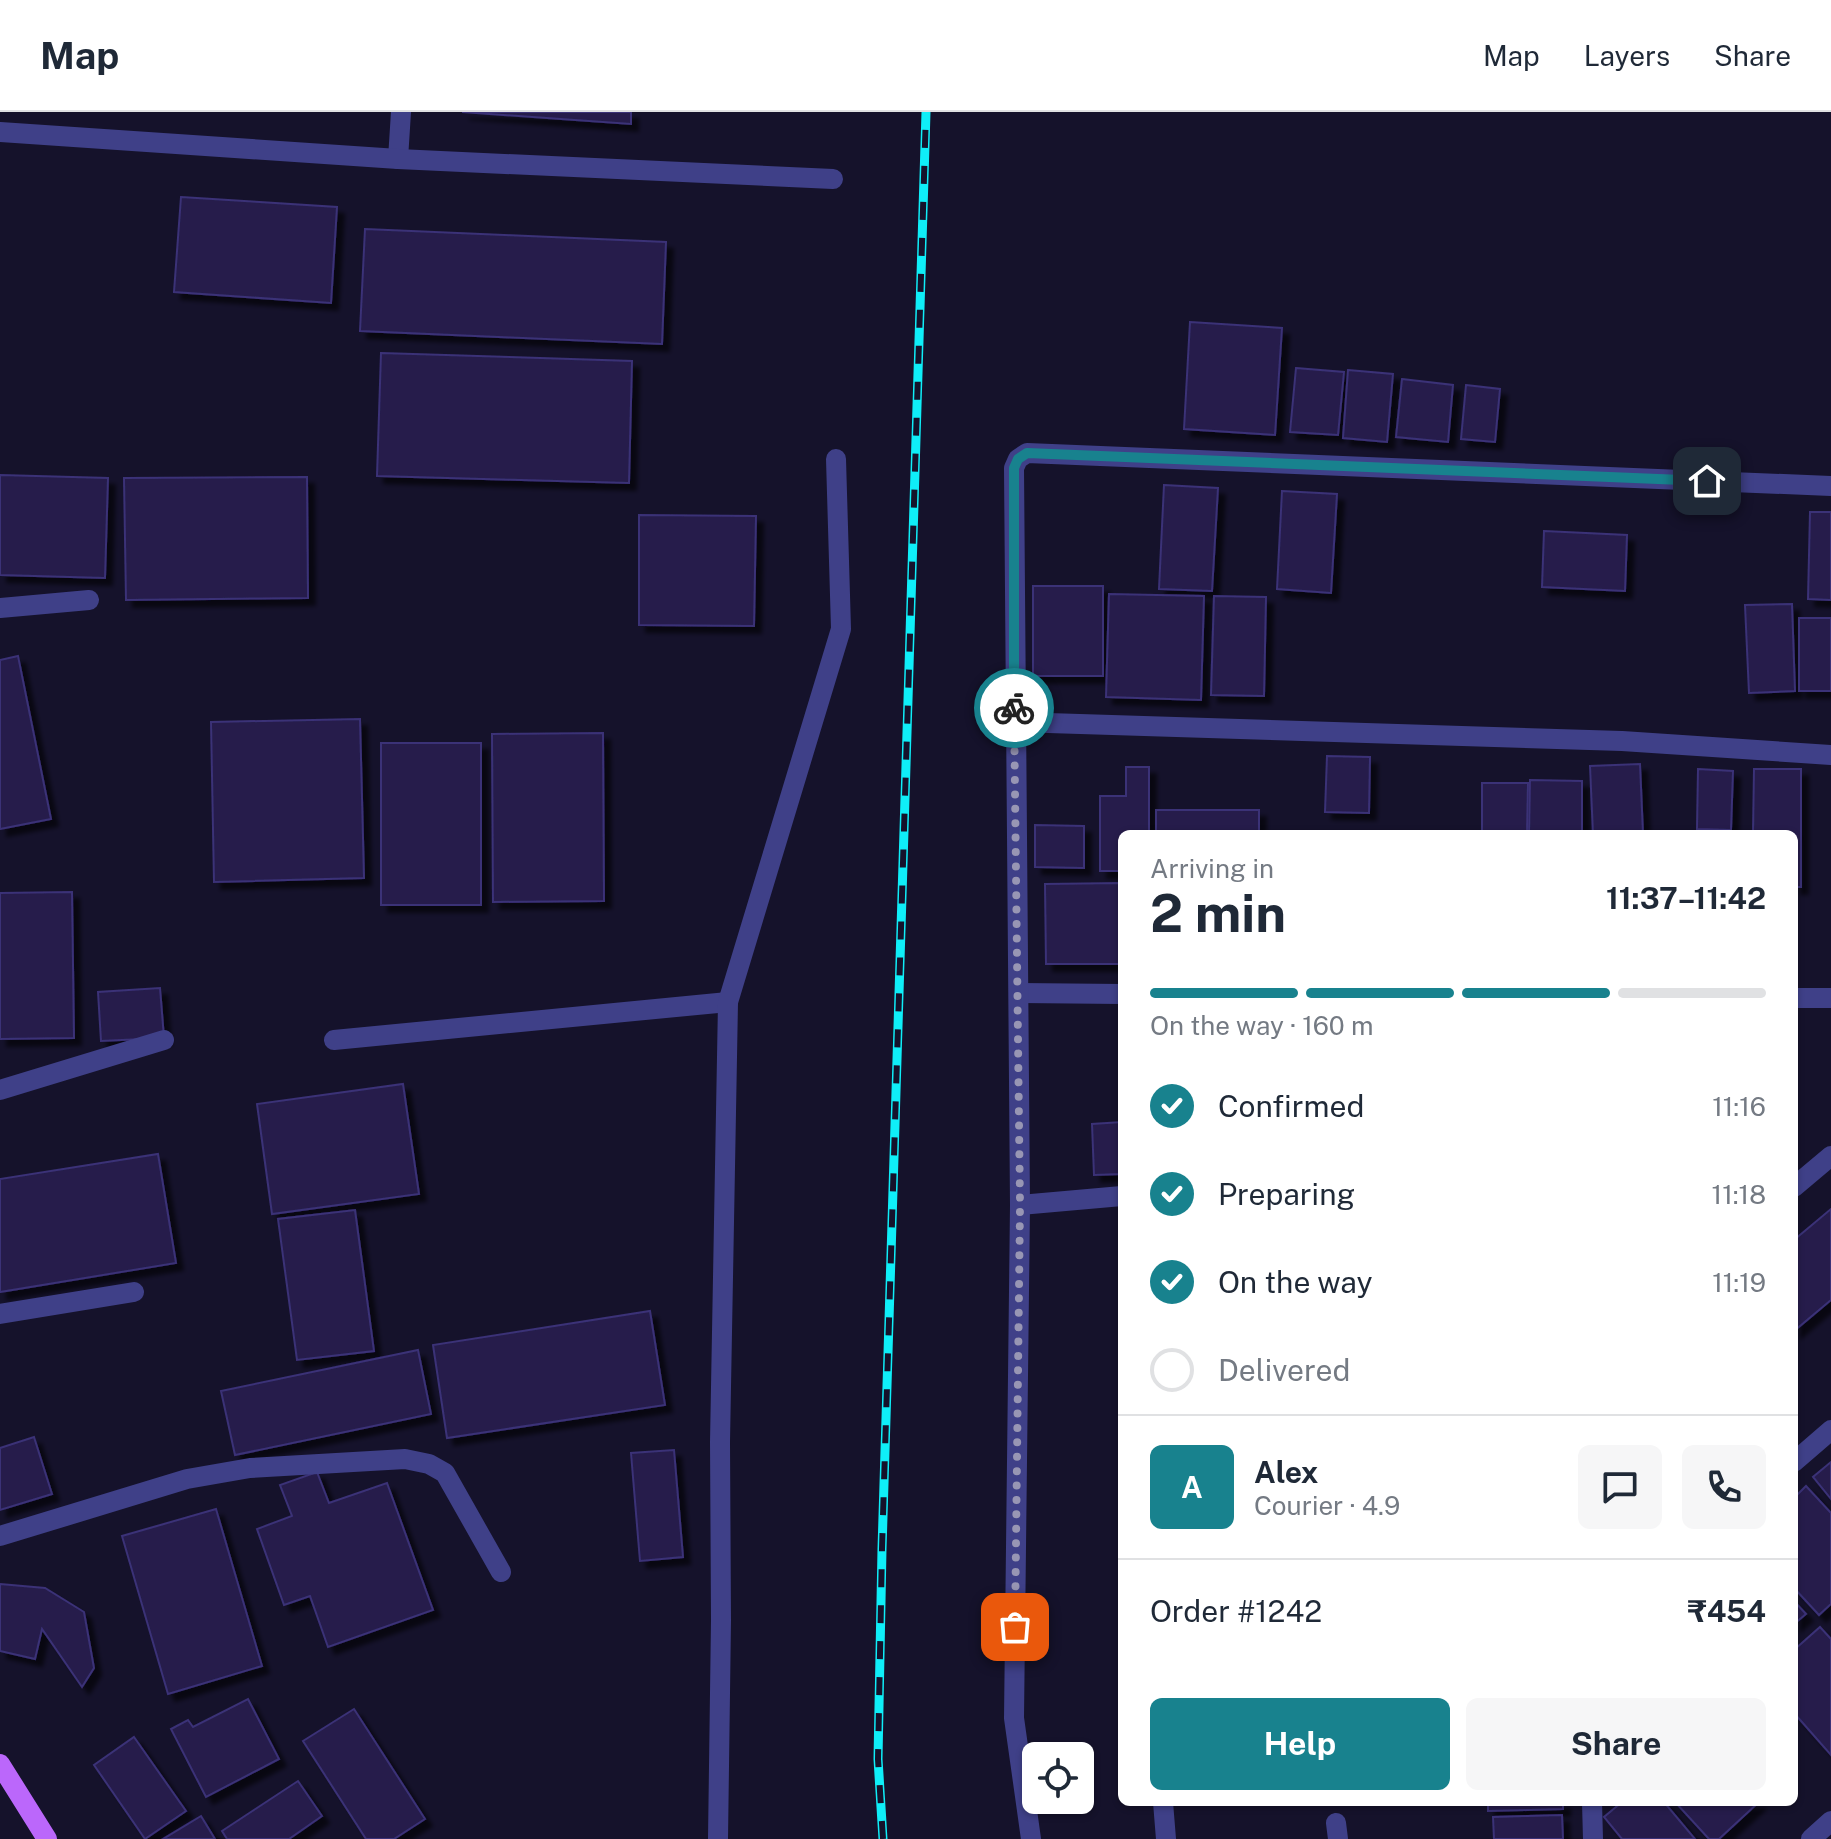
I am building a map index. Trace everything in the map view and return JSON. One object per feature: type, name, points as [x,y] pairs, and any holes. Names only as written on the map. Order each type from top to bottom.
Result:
[{"type":"main road","points":[[0,1764],[47,1839]]},
{"type":"street","points":[[398,159],[401,112]]},
{"type":"street","points":[[0,132],[398,159],[833,179]]},
{"type":"street","points":[[1031,1839],[1014,1718],[1020,1205],[1014,722],[1014,468],[1018,459],[1027,453],[1831,486]]},
{"type":"street","points":[[718,1839],[720,1442],[728,1002],[841,629],[836,459]]},
{"type":"street","points":[[0,608],[89,600]]},
{"type":"street","points":[[1014,722],[1622,741],[1831,755]]},
{"type":"street","points":[[1019,993],[1118,994]]},
{"type":"street","points":[[1798,998],[1831,998]]},
{"type":"street","points":[[334,1040],[728,1002]]},
{"type":"street","points":[[0,1090],[164,1040]]},
{"type":"street","points":[[1798,1182],[1831,1156]]},
{"type":"street","points":[[1020,1205],[1118,1196]]},
{"type":"street","points":[[0,1314],[134,1292]]},
{"type":"street","points":[[1798,1459],[1831,1430]]},
{"type":"street","points":[[0,1536],[187,1479],[218,1473],[250,1468],[405,1459],[429,1464],[445,1473],[501,1572]]},
{"type":"street","points":[[1163,1806],[1166,1839]]},
{"type":"street","points":[[1592,1806],[1593,1839]]},
{"type":"street","points":[[1811,1839],[1831,1821]]},
{"type":"building","points":[[462,112],[631,112],[631,124]]},
{"type":"building","points":[[181,197],[337,207],[331,303],[174,292]]},
{"type":"building","points":[[365,229],[666,242],[662,344],[360,331]]},
{"type":"building","points":[[1190,322],[1282,328],[1275,435],[1184,429]]},
{"type":"building","points":[[381,353],[632,361],[629,483],[377,476]]},
{"type":"building","points":[[1296,368],[1344,372],[1338,435],[1290,432]]},
{"type":"building","points":[[1348,370],[1393,374],[1387,442],[1343,438]]},
{"type":"building","points":[[1402,379],[1453,385],[1448,442],[1396,437]]},
{"type":"building","points":[[1466,385],[1500,389],[1495,442],[1461,439]]},
{"type":"building","points":[[0,475],[108,478],[105,578],[0,575]]},
{"type":"building","points":[[307,477],[308,598],[126,600],[124,478]]},
{"type":"building","points":[[1164,485],[1218,488],[1212,591],[1159,589]]},
{"type":"building","points":[[1282,491],[1337,494],[1331,593],[1277,589]]},
{"type":"building","points":[[1810,512],[1831,512],[1831,600],[1808,599]]},
{"type":"building","points":[[639,515],[756,516],[754,626],[639,625]]},
{"type":"building","points":[[1544,531],[1627,535],[1625,591],[1542,587]]},
{"type":"building","points":[[1033,586],[1103,586],[1103,676],[1033,676]]},
{"type":"building","points":[[1109,594],[1204,596],[1201,700],[1106,697]]},
{"type":"building","points":[[1214,596],[1266,597],[1264,696],[1211,695]]},
{"type":"building","points":[[1792,604],[1795,691],[1749,693],[1745,605]]},
{"type":"building","points":[[1799,618],[1831,618],[1831,691],[1799,691]]},
{"type":"building","points":[[18,656],[51,819],[0,829],[0,660]]},
{"type":"building","points":[[360,719],[364,878],[214,882],[211,722]]},
{"type":"building","points":[[603,733],[604,901],[493,902],[492,734]]},
{"type":"building","points":[[381,743],[481,743],[481,905],[381,905]]},
{"type":"building","points":[[1327,756],[1370,757],[1369,813],[1325,812]]},
{"type":"building","points":[[1640,764],[1643,830],[1593,830],[1590,766]]},
{"type":"building","points":[[1126,767],[1149,767],[1149,830],[1118,830],[1118,871],[1100,871],[1100,796],[1126,796]]},
{"type":"building","points":[[1698,769],[1733,771],[1731,830],[1697,829]]},
{"type":"building","points":[[1754,769],[1801,769],[1801,887],[1798,887],[1798,830],[1753,830]]},
{"type":"building","points":[[1530,780],[1582,781],[1582,830],[1529,830]]},
{"type":"building","points":[[1482,783],[1528,783],[1527,830],[1482,830]]},
{"type":"building","points":[[1156,810],[1259,810],[1259,830],[1156,830]]},
{"type":"building","points":[[1035,825],[1084,826],[1084,868],[1035,867]]},
{"type":"building","points":[[1118,883],[1118,964],[1046,964],[1045,884]]},
{"type":"building","points":[[72,892],[74,1038],[0,1039],[0,893]]},
{"type":"building","points":[[160,988],[164,1038],[101,1041],[98,992]]},
{"type":"building","points":[[403,1084],[419,1194],[272,1214],[257,1104]]},
{"type":"building","points":[[1118,1122],[1118,1174],[1094,1175],[1092,1124]]},
{"type":"building","points":[[158,1154],[176,1263],[0,1292],[0,1179]]},
{"type":"building","points":[[1831,1209],[1831,1300],[1798,1328],[1798,1237]]},
{"type":"building","points":[[355,1210],[374,1351],[297,1360],[278,1219]]},
{"type":"building","points":[[650,1311],[665,1405],[447,1438],[433,1345]]},
{"type":"building","points":[[418,1350],[431,1414],[235,1455],[221,1391]]},
{"type":"building","points":[[34,1437],[52,1494],[0,1510],[0,1448]]},
{"type":"building","points":[[674,1450],[683,1557],[640,1561],[631,1453]]},
{"type":"building","points":[[1831,1462],[1831,1499],[1813,1477]]},
{"type":"building","points":[[317,1472],[329,1503],[387,1483],[433,1610],[328,1647],[310,1596],[284,1605],[257,1529],[292,1516],[280,1485]]},
{"type":"building","points":[[1806,1486],[1831,1513],[1831,1604],[1819,1615],[1798,1592],[1798,1494]]},
{"type":"building","points":[[216,1509],[262,1666],[168,1694],[122,1536]]},
{"type":"building","points":[[0,1584],[45,1588],[84,1612],[94,1668],[82,1687],[42,1629],[35,1659],[0,1651]]},
{"type":"building","points":[[1798,1605],[1806,1614],[1798,1621]]},
{"type":"building","points":[[1820,1627],[1831,1639],[1831,1755],[1798,1718],[1798,1646]]},
{"type":"building","points":[[248,1699],[279,1759],[206,1797],[171,1729],[188,1720],[193,1727]]},
{"type":"building","points":[[354,1709],[425,1819],[394,1839],[366,1839],[303,1741]]},
{"type":"building","points":[[134,1737],[186,1811],[145,1839],[94,1765]]},
{"type":"building","points":[[298,1781],[322,1816],[289,1839],[227,1839],[222,1831]]},
{"type":"building","points":[[1488,1806],[1563,1806],[1563,1809],[1488,1811]]},
{"type":"building","points":[[1617,1806],[1667,1806],[1695,1839],[1622,1839],[1604,1817]]},
{"type":"building","points":[[1679,1806],[1755,1806],[1719,1839],[1709,1839]]},
{"type":"building","points":[[1562,1815],[1563,1839],[1494,1839],[1493,1817]]},
{"type":"building","points":[[201,1816],[215,1839],[163,1839]]},
{"type":"railway","points":[[883,1839],[878,1759],[882,1549],[926,112]]},
{"type":"way so far","points":[[1014,708],[1020,1205],[1015,1627]]},
{"type":"route","points":[[1014,708],[1014,468],[1018,459],[1027,453],[1707,481]]}]
